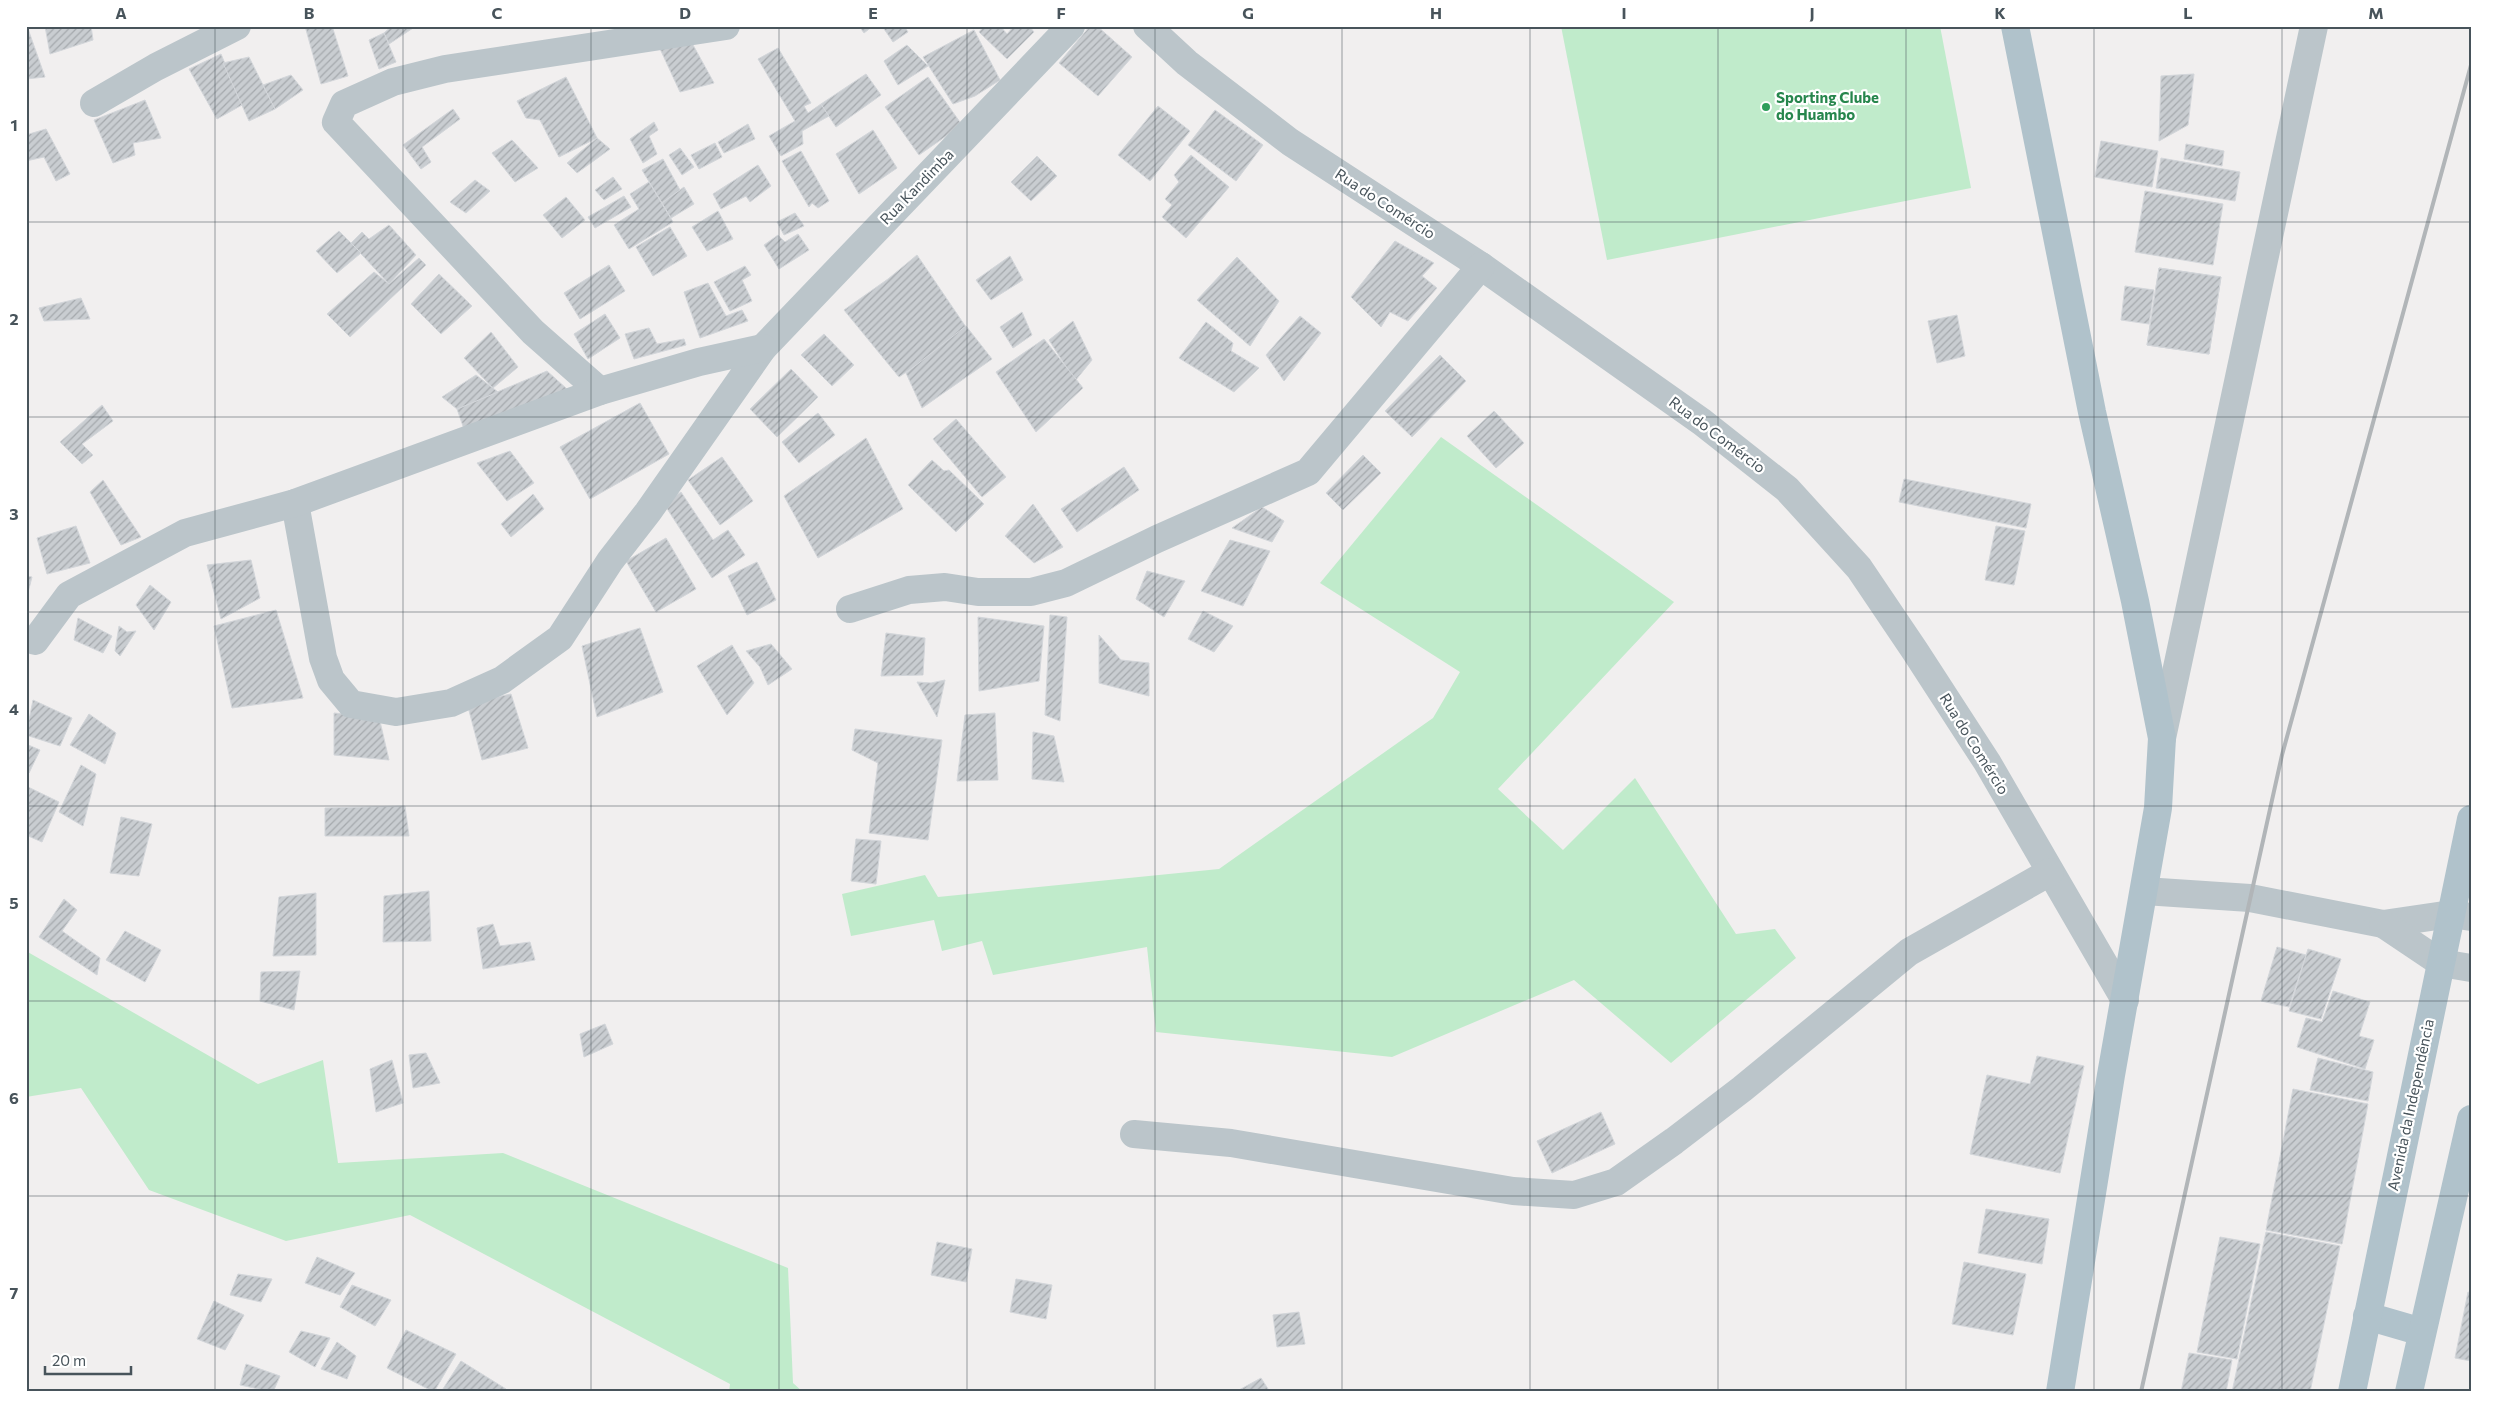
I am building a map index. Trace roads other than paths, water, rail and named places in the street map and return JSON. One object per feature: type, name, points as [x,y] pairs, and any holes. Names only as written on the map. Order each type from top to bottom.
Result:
[{"type":"main road","points":[[2015,26],[2092,412],[2135,601],[2162,738],[2158,808],[2124,1000],[2060,1392]]},
{"type":"main road","name":"Avenida da Independência","points":[[2352,1392],[2441,963],[2461,916],[2471,819]]},
{"type":"main road","points":[[2409,1392],[2471,1119]]},
{"type":"main road","points":[[2367,1316],[2422,1332]]},
{"type":"street","points":[[94,103],[156,67],[206,34],[237,26]]},
{"type":"street","points":[[600,391],[533,332],[336,122],[344,104],[393,82],[445,69],[726,26]]},
{"type":"street","name":"Rua Kandimba","points":[[295,502],[323,658],[331,680],[351,704],[396,712],[451,703],[502,680],[560,638],[610,561],[648,512],[763,348],[1071,26]]},
{"type":"street","name":"Rua do Comércio","points":[[1147,26],[1187,63],[1290,142],[1480,266],[1702,422],[1788,490],[1858,568],[1905,636],[1987,762],[2124,1000]]},
{"type":"street","points":[[2162,738],[2314,26]]},
{"type":"street","points":[[850,608],[909,590],[944,587],[978,592],[1031,592],[1066,583],[1158,539],[1308,472],[1480,266]]},
{"type":"street","points":[[35,641],[69,595],[185,533],[295,502],[600,391],[699,362],[763,348]]},
{"type":"street","points":[[1134,1134],[1231,1143],[1513,1191],[1574,1195],[1616,1182],[1674,1141],[1742,1090],[1909,952],[2050,872]]},
{"type":"street","points":[[2144,891],[2250,898],[2383,924],[2461,916]]},
{"type":"street","points":[[2383,924],[2441,963],[2471,968]]},
{"type":"railway","points":[[2141,1392],[2282,755],[2471,65]]},
{"type":"place","name":"Sporting Clube do Huambo","points":[[1766,107]]}]
